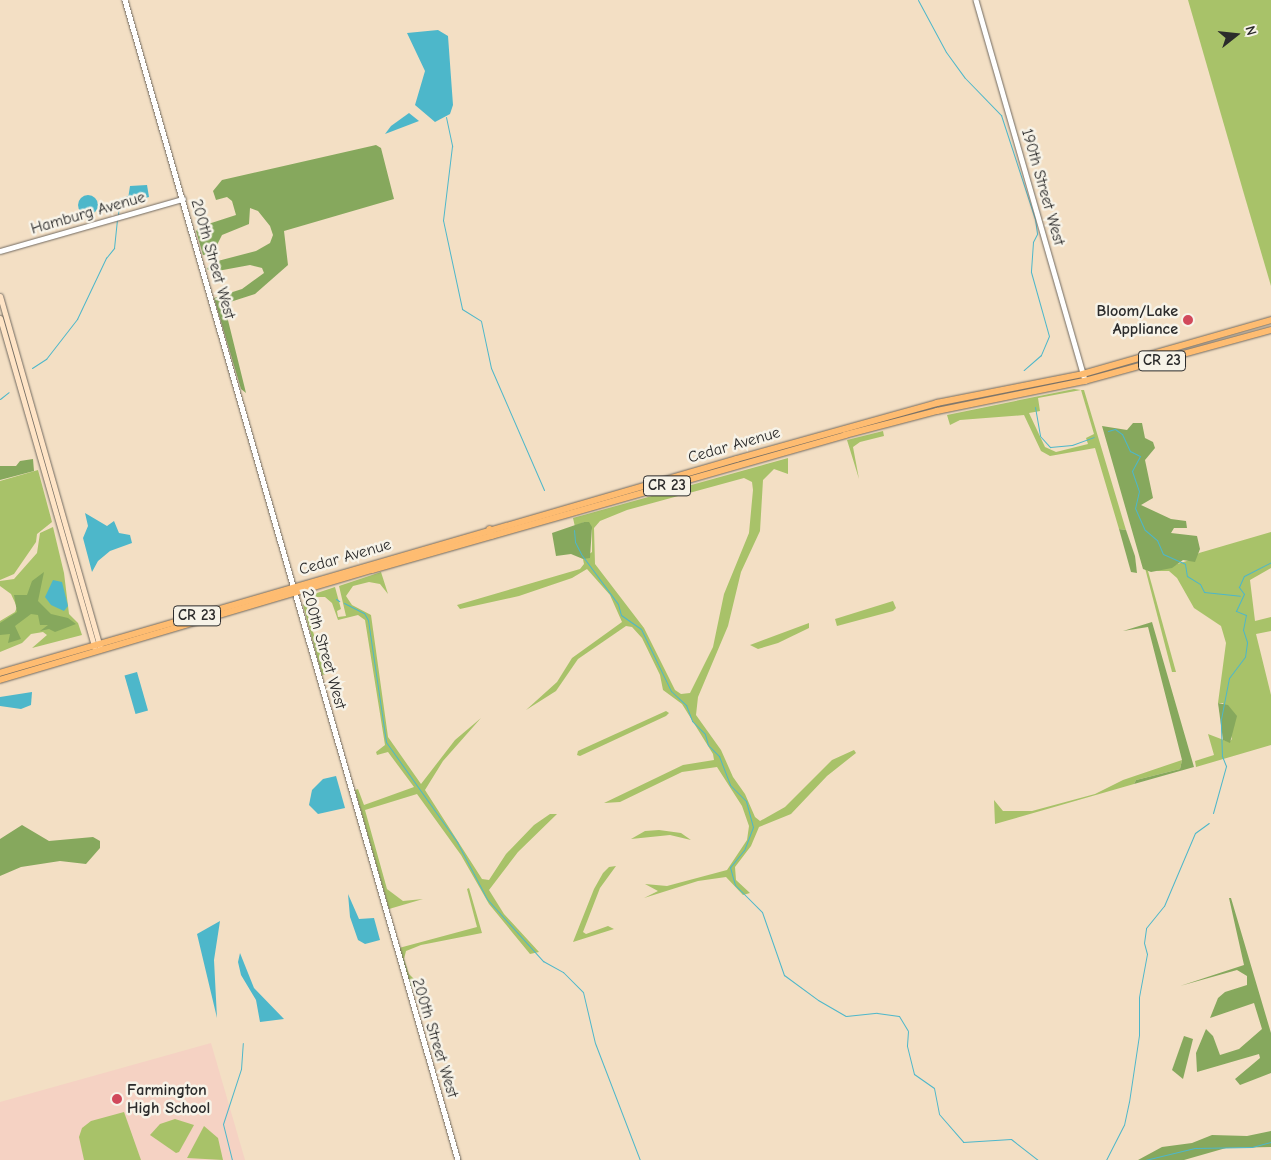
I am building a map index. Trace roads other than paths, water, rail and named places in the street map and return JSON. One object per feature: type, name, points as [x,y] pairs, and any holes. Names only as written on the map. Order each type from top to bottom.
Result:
[{"type":"main road","points":[[0,296],[99,653]]},
{"type":"main road","points":[[0,318],[97,646]]},
{"type":"main road","name":"Cedar Avenue","points":[[97,646],[490,529],[937,404],[1083,374],[1271,320]]},
{"type":"main road","name":"Cedar Avenue","points":[[99,653],[492,536],[892,423],[1085,381],[1271,330]]},
{"type":"main road","points":[[490,529],[492,536]]},
{"type":"main road","name":"CR 23","points":[[0,672],[97,646]]},
{"type":"main road","name":"CR 23","points":[[0,680],[99,653]]},
{"type":"street","name":"200th Street West","points":[[124,0],[458,1160]]},
{"type":"street","name":"190th Street West","points":[[976,0],[1085,381]]},
{"type":"street","name":"Hamburg Avenue","points":[[0,251],[182,199]]},
{"type":"water","points":[[438,30],[448,36],[453,105],[450,114],[435,122],[415,105],[425,71],[407,33]]},
{"type":"water","points":[[409,113],[419,121],[385,134],[391,126]]},
{"type":"water","points":[[147,185],[149,197],[130,202],[128,199],[130,186]]},
{"type":"water","points":[[88,195],[95,198],[98,205],[95,212],[88,215],[81,212],[78,205],[81,198]]},
{"type":"water","points":[[85,513],[107,526],[114,521],[119,533],[130,535],[132,543],[110,551],[98,561],[92,572],[83,538],[88,526]]},
{"type":"water","points":[[53,580],[62,582],[68,606],[64,611],[51,605],[45,597]]},
{"type":"water","points":[[137,672],[148,710],[136,714],[125,676]]},
{"type":"water","points":[[32,692],[31,705],[21,709],[0,706],[0,697]]},
{"type":"water","points":[[336,776],[345,808],[318,814],[309,805],[312,790],[323,779]]},
{"type":"water","points":[[348,894],[359,919],[374,918],[380,940],[365,944],[358,940],[350,917]]},
{"type":"water","points":[[220,921],[214,960],[217,1018],[197,934]]},
{"type":"water","points":[[240,953],[254,988],[284,1019],[260,1022],[256,1000],[241,975],[238,962]]},
{"type":"waterway","points":[[918,0],[946,52],[965,78],[1001,115],[1035,219],[1037,234],[1033,242],[1031,272],[1049,336],[1041,355],[1024,370]]},
{"type":"waterway","points":[[446,117],[452,146],[443,220],[462,309],[481,321],[491,368],[544,490]]},
{"type":"waterway","points":[[118,215],[119,199],[128,196]]},
{"type":"waterway","points":[[32,368],[46,359],[77,319],[106,258],[114,248],[117,219]]},
{"type":"waterway","points":[[0,399],[9,392]]},
{"type":"waterway","points":[[1035,407],[1040,436],[1050,447],[1072,445],[1094,437]]},
{"type":"waterway","points":[[1108,431],[1115,429],[1122,434],[1130,451],[1140,456],[1132,471],[1139,491],[1135,508],[1145,530],[1157,540],[1163,554],[1185,564],[1187,576],[1200,584],[1204,592],[1240,596]]},
{"type":"waterway","points":[[574,530],[575,542],[581,554],[618,604],[621,615],[641,629],[671,691],[686,705],[692,721],[705,734],[708,745],[719,756],[730,785],[746,801],[753,827],[744,850],[730,867],[735,885],[762,912],[784,975],[818,1000],[846,1016],[877,1013],[899,1016],[908,1031],[907,1046],[914,1074],[934,1088],[939,1114],[963,1142],[1011,1139],[1038,1160]]},
{"type":"waterway","points":[[1213,813],[1226,766],[1222,756],[1221,719],[1229,678],[1245,657],[1247,642],[1243,630],[1246,615],[1236,611],[1244,594],[1239,587],[1244,576],[1271,562]]},
{"type":"waterway","points":[[344,603],[364,613],[368,620],[386,742],[457,842],[487,899],[543,961],[563,972],[583,992],[595,1043],[640,1160]]},
{"type":"waterway","points":[[1106,1160],[1124,1125],[1129,1102],[1139,1035],[1139,997],[1147,954],[1144,943],[1146,928],[1164,906],[1195,833],[1209,823]]},
{"type":"waterway","points":[[232,1160],[223,1124],[241,1069],[243,1043]]},
{"type":"waterway","points":[[1145,1160],[1195,1148],[1252,1147],[1271,1142]]},
{"type":"place","name":"Bloom/Lake Appliance","points":[[1188,320]]},
{"type":"place","name":"Farmington High School","points":[[117,1099]]}]
